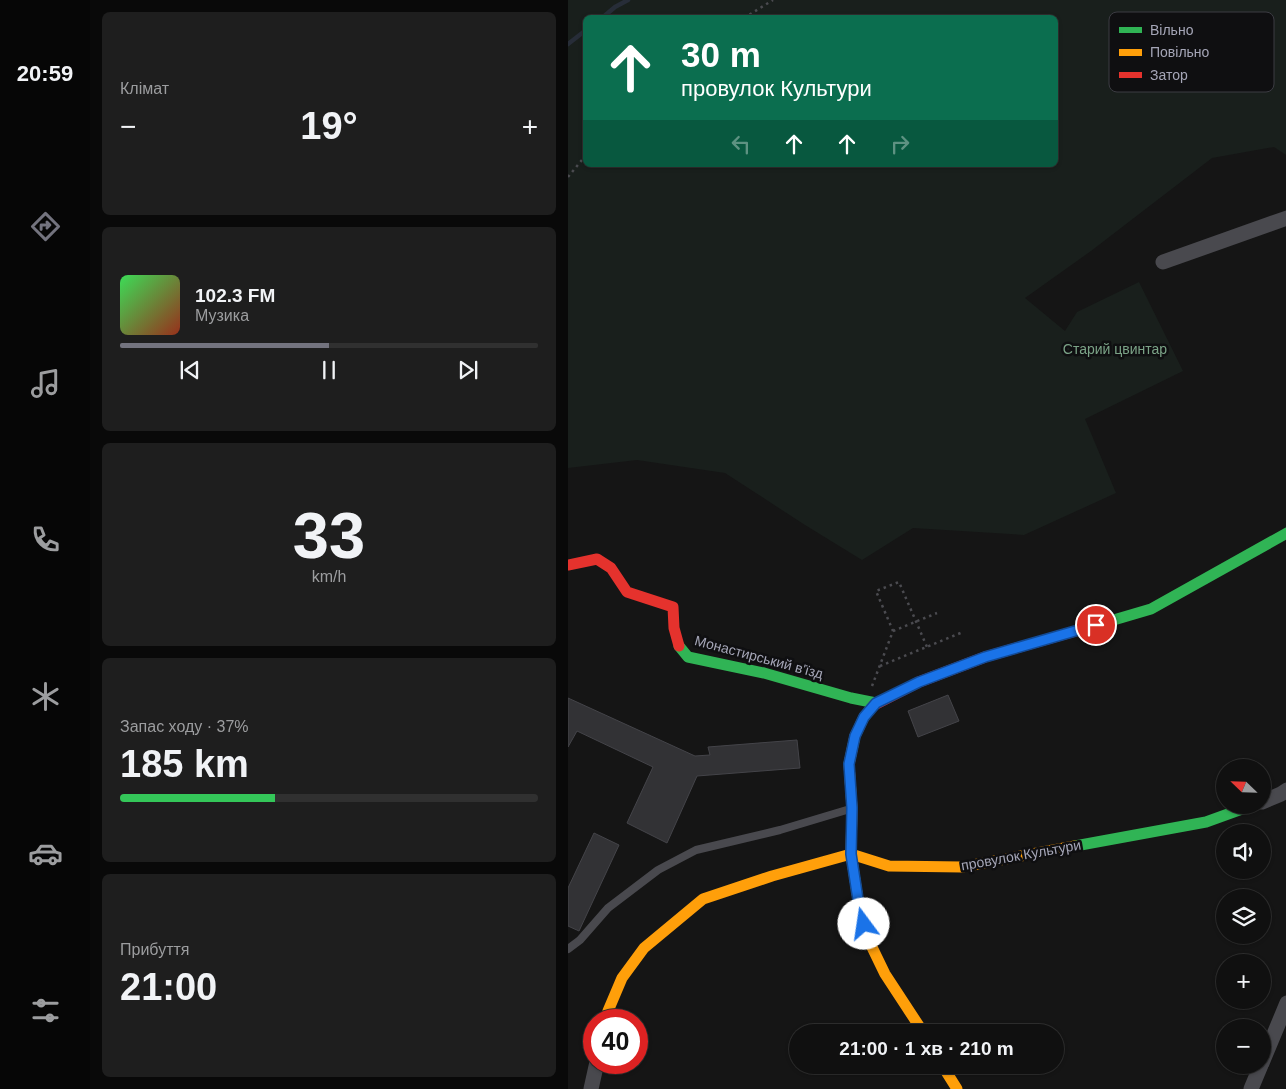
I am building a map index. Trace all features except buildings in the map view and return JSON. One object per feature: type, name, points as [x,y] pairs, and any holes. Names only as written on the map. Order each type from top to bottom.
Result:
[{"type":"street","points":[[1162,262],[1286,218]]},
{"type":"street","points":[[918,1024],[885,974],[869,941],[859,906],[851,854],[852,808],[849,764],[855,736],[871,702],[985,657],[1151,609],[1286,533]]},
{"type":"street","name":"Монастирський в'їзд","points":[[568,565],[597,559],[611,568],[627,592],[673,607],[674,628],[678,645],[688,657],[764,672],[851,698],[871,702]]},
{"type":"street","points":[[1271,798],[1286,790]]},
{"type":"street","name":"провулок Культури","points":[[851,854],[889,866],[962,867],[1206,822],[1228,814]]},
{"type":"street","points":[[608,1009],[622,978],[644,948],[703,899],[772,876],[851,854]]},
{"type":"street","points":[[1271,1040],[1286,1003]]},
{"type":"street","points":[[591,1089],[594,1074]]},
{"type":"street","points":[[947,1074],[956,1089]]},
{"type":"street","points":[[1251,1089],[1257,1074]]},
{"type":"lane","points":[[568,949],[580,940],[608,908],[658,870],[696,850],[780,830],[852,808]]},
{"type":"path","points":[[749,15],[773,0]]},
{"type":"path","points":[[568,178],[583,159]]},
{"type":"path","points":[[871,702],[880,666],[893,631],[876,591],[899,582],[927,647]]},
{"type":"path","points":[[893,631],[937,613]]},
{"type":"path","points":[[880,666],[963,632]]},
{"type":"green space","name":"Старий цвинтар","points":[[568,0],[1286,0],[1286,155],[1274,147],[1212,158],[1091,251],[1025,298],[1065,331],[1077,312],[1139,282],[1183,371],[1085,419],[1116,493],[1024,535],[913,528],[862,560],[725,473],[637,460],[568,468]]},
{"type":"waterway","points":[[606,15],[628,0]]},
{"type":"waterway","points":[[568,44],[583,32]]},
{"type":"traffic: fast","points":[[1100,624],[1151,609],[1287,533]]},
{"type":"traffic: fast","points":[[679,646],[688,657],[764,673],[851,698],[876,703]]},
{"type":"traffic: fast","points":[[1075,846],[1206,822],[1228,814]]},
{"type":"traffic: slow","points":[[874,705],[864,717],[855,736],[849,764],[852,808],[851,854],[859,906],[869,941],[885,974],[918,1024]]},
{"type":"traffic: slow","points":[[851,854],[889,866],[962,867],[1075,846]]},
{"type":"traffic: slow","points":[[609,1009],[622,978],[644,948],[703,899],[772,876],[851,854]]},
{"type":"traffic: slow","points":[[948,1074],[957,1089]]},
{"type":"traffic: jam","points":[[568,565],[597,559],[611,568],[627,592],[673,607],[674,628],[679,646]]},
{"type":"traffic: jam","points":[[874,705],[919,682],[985,657],[1100,624]]},
{"type":"route","points":[[864,924],[859,906],[851,854],[852,808],[849,764],[855,736],[864,717],[876,703],[919,682],[985,657],[1096,625]]}]
